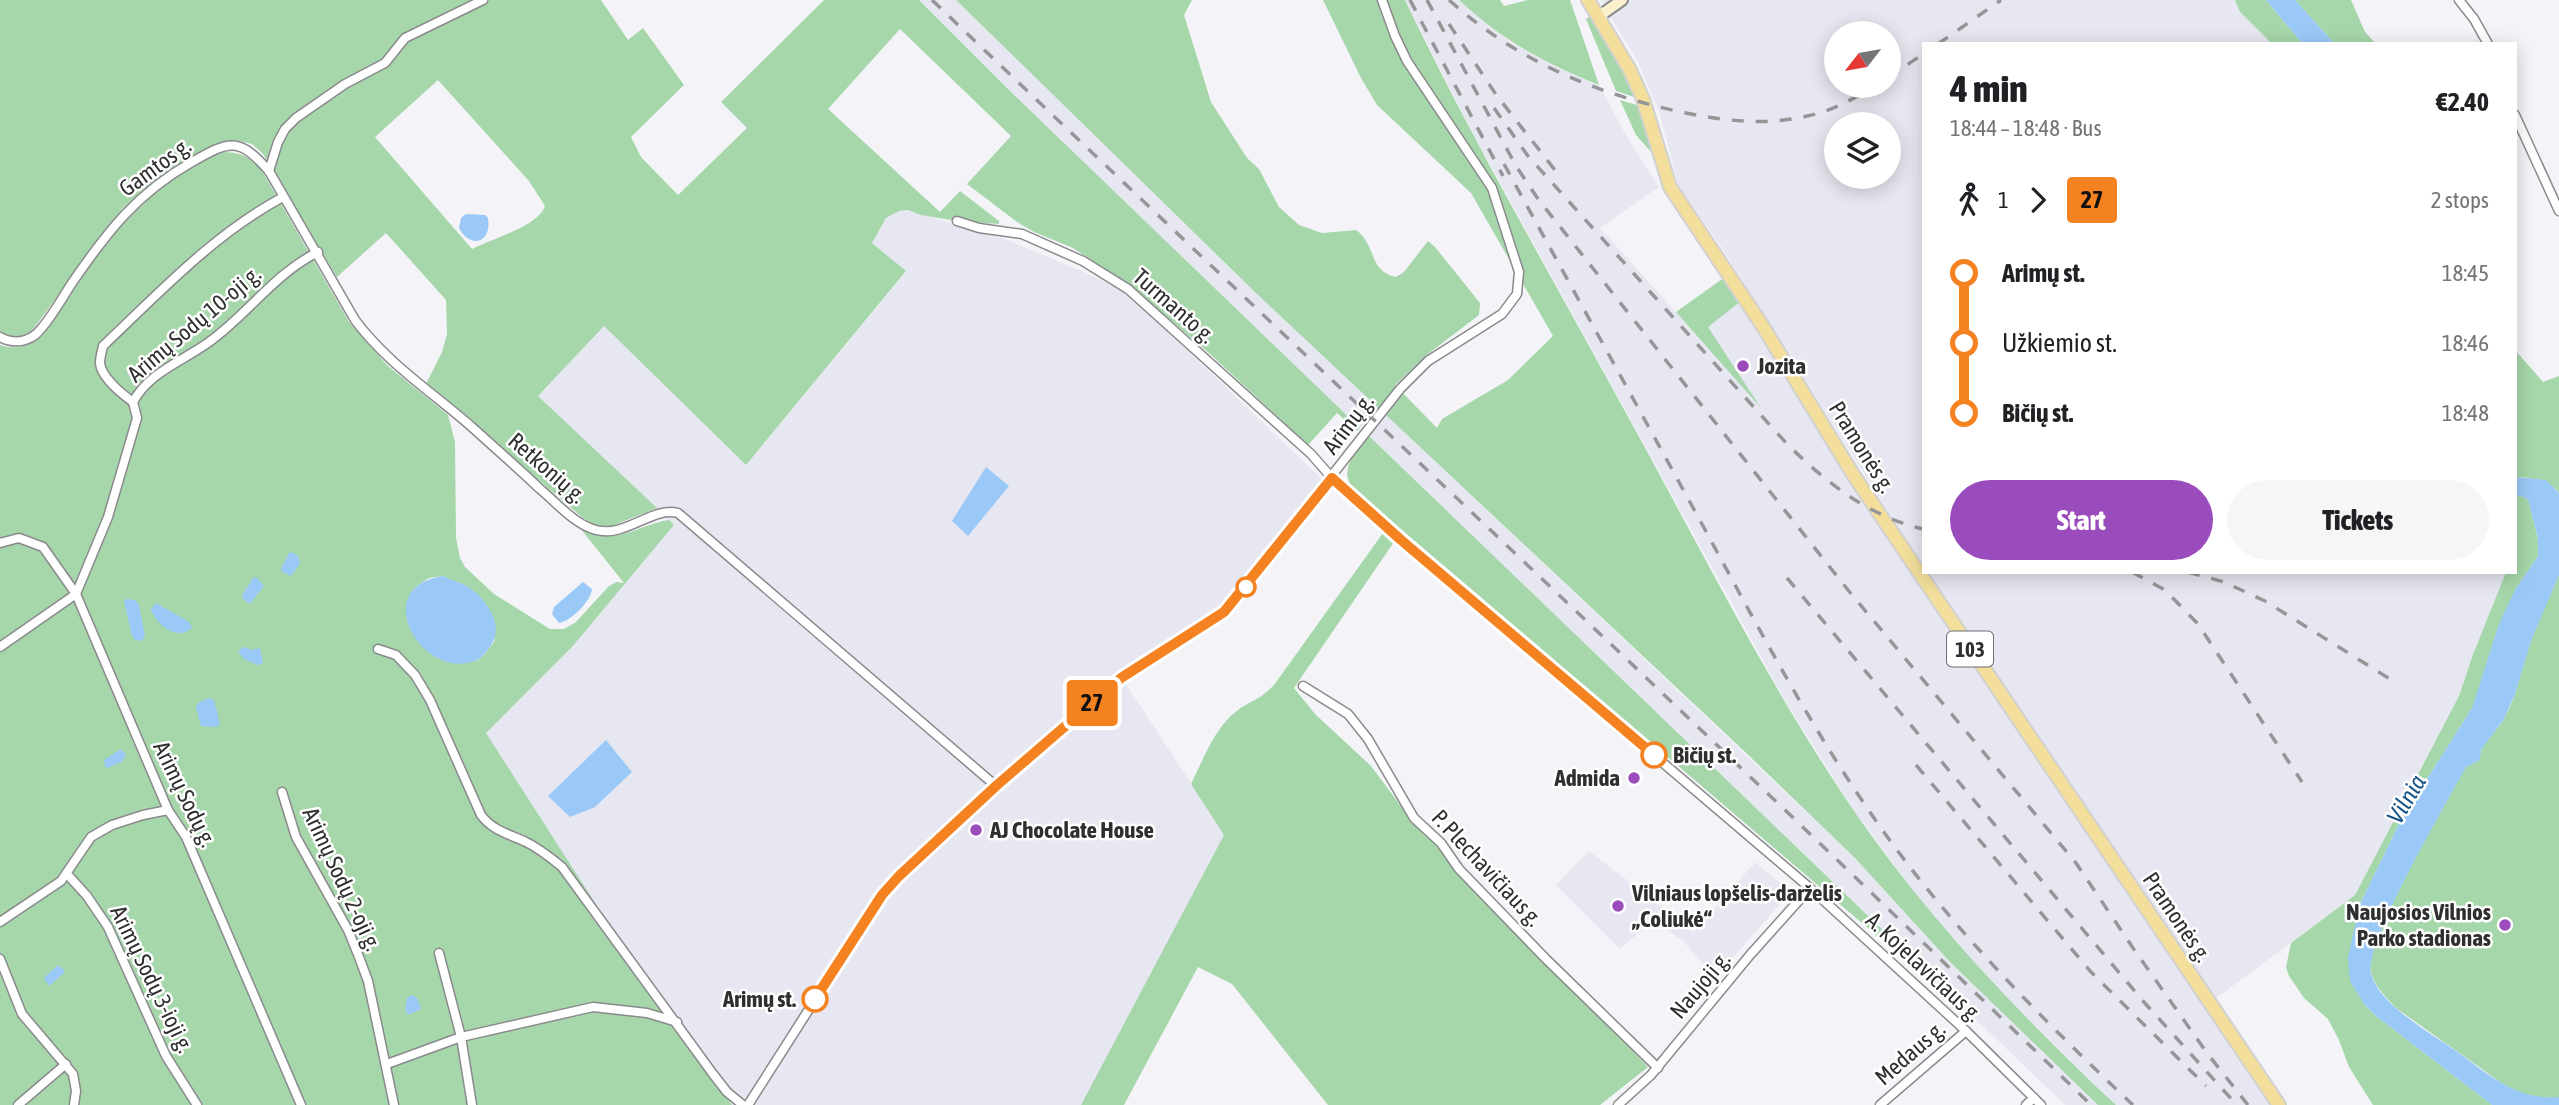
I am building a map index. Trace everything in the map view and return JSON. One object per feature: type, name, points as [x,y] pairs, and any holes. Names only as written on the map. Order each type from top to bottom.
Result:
[{"type":"main road","name":"Pramonės g.","points":[[1588,0],[1630,70],[1643,99],[1670,187],[1762,325],[1860,485],[2278,1105]]},
{"type":"main road","points":[[1598,17],[1622,0]]},
{"type":"street","points":[[269,171],[278,142],[285,129],[296,118],[345,84],[385,63],[405,38],[483,0]]},
{"type":"street","name":"Arimų g.","points":[[748,1105],[882,895],[920,855],[1121,678],[1224,612],[1401,388],[1428,361],[1502,314],[1510,306],[1520,283],[1519,272],[1492,188],[1407,61],[1382,0]]},
{"type":"street","points":[[2459,0],[2487,42]]},
{"type":"street","points":[[2517,119],[2559,211]]},
{"type":"street","name":"Gamtos g.","points":[[0,337],[18,342],[36,334],[107,233],[136,202],[177,170],[211,151],[230,146],[252,152],[269,171]]},
{"type":"street","name":"Retkonių g.","points":[[269,171],[355,320],[372,342],[572,517],[583,525],[605,532],[665,513],[678,513],[996,786]]},
{"type":"street","points":[[133,402],[123,395],[102,371],[100,361],[103,346],[198,255],[260,209],[283,197]]},
{"type":"street","name":"Turmanto g.","points":[[957,222],[1022,234],[1083,261],[1128,289],[1311,454],[1332,478]]},
{"type":"street","name":"Arimų Sodų 10-oji g.","points":[[76,594],[108,517],[137,418],[133,402],[138,393],[153,377],[211,341],[285,272],[317,252]]},
{"type":"street","name":"A. Kojelavičiaus g.","points":[[1332,478],[1401,540],[1810,888],[1966,1031],[2041,1105]]},
{"type":"street","name":"Arimų Sodų g.","points":[[0,543],[19,538],[43,547],[76,594],[168,810],[186,837],[301,1105]]},
{"type":"street","points":[[0,647],[76,594]]},
{"type":"street","points":[[378,649],[396,655],[415,675],[430,700],[486,822],[546,853],[562,867],[727,1092],[743,1105]]},
{"type":"street","name":"P. Plechavičiaus g.","points":[[1303,686],[1348,714],[1368,739],[1414,818],[1436,837],[1459,869],[1658,1068]]},
{"type":"street","name":"Arimų Sodų 2-oji g.","points":[[282,792],[296,837],[348,929],[368,981],[394,1105]]},
{"type":"street","points":[[0,922],[52,888],[67,874],[82,848],[92,837],[112,825],[168,810]]},
{"type":"street","name":"Arimų Sodų 3-ioji g.","points":[[67,874],[87,896],[108,927],[166,1056],[197,1105]]},
{"type":"street","name":"Naujoji g.","points":[[1618,1105],[1658,1068],[1750,955],[1810,888]]},
{"type":"street","points":[[439,953],[461,1037],[472,1105]]},
{"type":"street","points":[[0,959],[22,1014],[66,1065],[76,1082],[74,1105]]},
{"type":"street","points":[[0,988],[9,982]]},
{"type":"street","points":[[387,1064],[461,1037],[593,1007],[647,1013],[677,1022]]},
{"type":"street","name":"Medaus g.","points":[[1880,1105],[1966,1031]]},
{"type":"street","points":[[18,1105],[66,1065]]},
{"type":"street","points":[[2026,1105],[2034,1098]]},
{"type":"shaded area","points":[[919,0],[939,0],[949,9],[941,0],[956,0],[1258,295],[1378,407],[1360,428],[1010,91]]},
{"type":"shaded area","points":[[1405,0],[1459,0],[1510,42],[1550,64],[1599,85],[1627,137],[1659,187],[1600,228],[1757,402],[1708,327],[1740,302],[1861,498],[2270,1105],[2116,1105],[2015,1007],[1920,900],[1853,809],[1786,702],[1469,126]]},
{"type":"shaded area","points":[[1600,0],[2235,0],[2240,12],[2270,42],[1922,42],[1922,565],[1720,245],[1678,185],[1660,114],[1637,60]]},
{"type":"shaded area","points":[[908,210],[1008,240],[1100,279],[1129,295],[1323,480],[1231,597],[1118,672],[1225,835],[1081,1105],[732,1105],[594,920],[485,733],[572,647],[674,525],[538,396],[604,326],[746,465],[906,272],[872,242],[886,218],[899,211]]},
{"type":"shaded area","points":[[1386,415],[1855,858],[1951,963],[2098,1105],[2065,1105],[1368,435]]},
{"type":"shaded area","points":[[1928,574],[2505,574],[2459,696],[2355,895],[2215,999]]},
{"type":"shaded area","name":"Vilniaus lopšelis-darželis „Coliukė“","points":[[1589,851],[1694,932],[1755,862],[1791,892],[1715,978],[1685,943],[1654,920],[1620,949],[1556,885]]},
{"type":"green space","points":[[0,0],[601,0],[628,40],[643,28],[684,85],[631,137],[641,157],[678,195],[747,128],[721,102],[824,0],[919,0],[1360,428],[1357,431],[1337,413],[1308,445],[1210,354],[1127,283],[1073,248],[1017,222],[967,184],[1011,136],[900,29],[828,109],[940,212],[960,191],[999,221],[999,224],[957,221],[908,210],[899,211],[886,218],[872,243],[906,271],[746,465],[604,326],[538,396],[657,508],[609,527],[596,526],[582,517],[426,384],[442,352],[447,334],[446,300],[386,233],[337,277],[263,154],[252,144],[236,140],[224,141],[199,152],[142,191],[122,209],[31,332],[15,338],[0,332]],"holes":[[[438,80],[529,181],[545,206],[541,213],[524,226],[472,249],[375,137]]]},
{"type":"green space","points":[[956,0],[1192,0],[1184,15],[1211,102],[1247,158],[1259,169],[1279,207],[1299,225],[1322,233],[1356,230],[1363,236],[1381,269],[1396,277],[1404,272],[1428,241],[1480,303],[1479,315],[1428,354],[1395,385],[1437,428],[1442,419],[1508,380],[1553,336],[1471,193],[1377,105],[1323,0],[1405,0],[1510,204],[1732,609],[1820,759],[1881,849],[1943,926],[2044,1036],[2116,1105],[2098,1105],[1951,963],[1855,858],[1258,295]]},
{"type":"green space","points":[[1459,0],[1500,0],[1504,6],[1528,0],[1570,0],[1599,85],[1525,50],[1492,28]]},
{"type":"green space","points":[[2235,0],[2266,0],[2301,42],[2270,42],[2240,12]]},
{"type":"green space","points":[[2295,0],[2351,0],[2365,32],[2374,42],[2333,42]]},
{"type":"green space","points":[[1591,16],[1637,98],[1616,91],[1586,19]]},
{"type":"green space","points":[[1620,100],[1640,106],[1651,152],[1636,135]]},
{"type":"green space","points":[[225,152],[236,153],[245,156],[261,169],[349,322],[388,366],[448,415],[455,442],[456,538],[460,558],[465,567],[494,594],[550,629],[564,629],[576,622],[608,587],[616,582],[624,583],[580,528],[613,536],[663,521],[669,520],[674,525],[572,647],[486,733],[597,906],[594,920],[732,1105],[0,1105],[0,345],[23,346],[43,335],[77,283],[120,227],[171,180],[198,163]],"holes":[[[443,576],[495,640],[476,661],[417,586],[429,578]]]},
{"type":"green space","points":[[1725,277],[1740,302],[1708,327],[1761,408],[1676,312]]},
{"type":"green space","points":[[2517,352],[2543,382],[2559,376],[2559,493],[2550,485],[2517,477]]},
{"type":"green space","points":[[1368,435],[1888,935],[1883,941],[1354,489],[1347,475],[1348,468]]},
{"type":"green space","points":[[2517,496],[2521,496],[2528,500],[2538,539],[2538,556],[2515,590],[2472,708],[2401,820],[2360,904],[2364,1004],[2492,1105],[2373,1105],[2349,1067],[2328,1019],[2304,998],[2289,976],[2286,967],[2291,943],[2355,895],[2459,696],[2505,574],[2517,574]]},
{"type":"green space","points":[[1383,533],[1394,542],[1294,688],[1315,714],[1371,766],[1415,825],[1437,843],[1462,875],[1648,1067],[1600,1105],[1328,1105],[1232,984],[1198,967],[1124,1105],[1081,1105],[1224,835],[1191,784],[1210,744],[1230,717],[1274,685]]},
{"type":"green space","points":[[2559,575],[2557,1098],[2532,1097],[2510,1089],[2396,1008],[2378,987],[2371,972],[2372,956],[2380,932],[2409,871],[2466,766],[2476,759],[2509,708],[2531,640]]},
{"type":"water","points":[[2266,0],[2295,0],[2333,42],[2301,42]]},
{"type":"water","points":[[466,214],[485,215],[488,218],[487,232],[480,240],[470,239],[459,228],[461,218]]},
{"type":"water","points":[[986,467],[1009,486],[968,536],[952,521]]},
{"type":"water","points":[[2517,477],[2546,480],[2559,493],[2559,575],[2531,641],[2515,694],[2504,719],[2481,750],[2480,760],[2466,767],[2409,871],[2380,933],[2372,957],[2371,973],[2384,996],[2420,1027],[2504,1084],[2530,1095],[2559,1097],[2559,1105],[2492,1105],[2364,1004],[2350,981],[2348,957],[2360,904],[2401,820],[2472,708],[2499,624],[2515,590],[2538,556],[2538,538],[2528,500],[2517,496]]},
{"type":"water","points":[[292,552],[298,556],[300,563],[291,576],[281,569]]},
{"type":"water","points":[[443,576],[475,592],[487,605],[495,621],[495,638],[483,656],[475,661],[452,663],[435,656],[420,644],[410,629],[406,612],[409,596],[421,583]]},
{"type":"water","points":[[254,577],[264,586],[250,604],[242,595]]},
{"type":"water","points":[[583,582],[592,589],[591,594],[574,615],[559,623],[552,614],[554,607]]},
{"type":"water","points":[[135,600],[139,605],[145,636],[142,641],[135,640],[132,636],[124,601]]},
{"type":"water","points":[[156,603],[189,622],[192,627],[181,633],[162,626],[151,609]]},
{"type":"water","points":[[244,647],[252,650],[260,648],[263,663],[258,665],[244,659],[238,651]]},
{"type":"water","points":[[209,698],[214,700],[220,724],[217,727],[201,726],[196,708],[198,703]]},
{"type":"water","points":[[606,740],[632,772],[595,807],[570,817],[548,796]]},
{"type":"water","points":[[121,749],[126,754],[123,761],[105,767],[104,760]]},
{"type":"water","points":[[167,757],[175,761],[180,775],[176,778],[168,777],[162,763]]},
{"type":"water","points":[[58,965],[64,973],[49,986],[44,978]]},
{"type":"water","points":[[412,995],[417,998],[421,1009],[408,1015],[405,1010],[407,998]]},
{"type":"railway","points":[[932,0],[1658,689],[2091,1105]]},
{"type":"railway","points":[[1410,0],[1503,176]]},
{"type":"railway","points":[[1427,0],[1516,166],[1538,199],[1848,590],[2076,863],[2207,1053],[2248,1105]]},
{"type":"railway","points":[[1449,0],[1502,41],[1560,73],[1621,96],[1686,113],[1746,121],[1777,121],[1816,114],[1854,98]]},
{"type":"railway","points":[[1941,42],[2001,0]]},
{"type":"railway","points":[[1449,24],[1497,96],[1562,179]]},
{"type":"railway","points":[[1901,69],[1922,55]]},
{"type":"railway","points":[[1494,108],[1528,156],[1787,444],[1833,485],[1866,507],[1922,529]]},
{"type":"railway","points":[[1504,164],[1764,637],[1810,718],[1860,797],[1914,872],[1972,942],[2035,1009],[2133,1105]]},
{"type":"railway","points":[[2136,574],[2165,590],[2198,624],[2302,782]]},
{"type":"railway","points":[[2195,574],[2224,582],[2265,601],[2390,679]]},
{"type":"railway","points":[[1787,578],[2143,1001],[2235,1103]]},
{"type":"railway","points":[[1916,765],[2091,972],[2206,1086]]},
{"type":"bus line","name":"27","points":[[815,999],[882,895],[899,876],[996,786],[1121,678],[1224,612],[1332,478],[1654,755]]},
{"type":"place","name":"Jozita","points":[[1743,366]]},
{"type":"place","name":"Bičių st.","points":[[1654,755]]},
{"type":"place","name":"Admida","points":[[1634,778]]},
{"type":"place","name":"AJ Chocolate House","points":[[976,830]]},
{"type":"place","name":"Vilniaus lopšelis-darželis „Coliukė“","points":[[1618,906]]},
{"type":"place","name":"Naujosios Vilnios Parko stadionas","points":[[2505,925]]},
{"type":"place","name":"Arimų st.","points":[[815,999]]},
{"type":"water label","name":"Vilnia","points":[[2406,799]]}]
